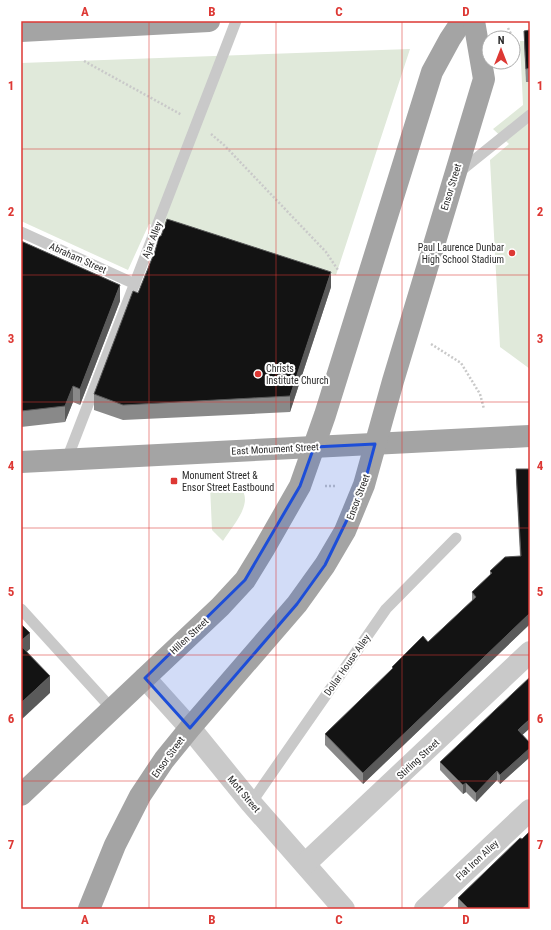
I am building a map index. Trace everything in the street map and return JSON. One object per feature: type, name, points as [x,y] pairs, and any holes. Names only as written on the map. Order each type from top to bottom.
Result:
[{"type":"main road","points":[[34,27],[209,21]]},
{"type":"main road","points":[[314,446],[432,72],[450,39],[462,21]]},
{"type":"main road","name":"Ensor Street","points":[[89,909],[115,844],[140,796],[164,760],[292,609],[325,564],[345,531],[364,485],[454,176],[484,79],[474,21]]},
{"type":"main road","name":"East Monument Street","points":[[21,462],[530,436]]},
{"type":"main road","name":"Hillen Street","points":[[21,795],[220,607],[245,580],[298,490],[314,446]]},
{"type":"street","name":"Stirling Street","points":[[305,864],[530,652]]},
{"type":"street","name":"Mott Street","points":[[145,678],[190,728],[251,803],[344,909]]},
{"type":"street","name":"Flat Iron Alley","points":[[425,909],[530,810]]},
{"type":"lane","name":"Ajax Alley","points":[[67,459],[236,21]]},
{"type":"lane","points":[[454,176],[530,115]]},
{"type":"lane","name":"Abraham Street","points":[[21,232],[135,284]]},
{"type":"lane","name":"Dollar House Alley","points":[[251,803],[386,609],[456,538]]},
{"type":"lane","points":[[21,609],[112,709]]},
{"type":"path","points":[[84,61],[197,123],[224,145],[326,252],[338,270]]},
{"type":"path","points":[[431,344],[461,363],[480,394],[484,409]]},
{"type":"path","points":[[318,486],[336,486]]},
{"type":"highlighted area","points":[[375,444],[364,485],[325,565],[297,604],[190,728],[145,678],[245,580],[300,486],[314,447]]},
{"type":"green space","name":"Paul Laurence Dunbar High School Stadium","points":[[521,41],[530,41],[530,369],[500,347],[490,160],[509,144],[493,129],[523,105]]},
{"type":"green space","points":[[410,49],[336,275],[149,224],[128,270],[21,221],[21,63]]},
{"type":"green space","points":[[210,486],[240,487],[244,493],[244,507],[223,541],[212,530]]},
{"type":"building","points":[[530,30],[530,68],[526,69],[524,31]]},
{"type":"building","points":[[167,219],[331,272],[290,396],[123,405],[94,394],[133,291],[138,293],[155,251],[159,236],[161,236]]},
{"type":"building","points":[[21,241],[120,285],[80,389],[73,386],[65,406],[21,411]]},
{"type":"building","points":[[516,469],[530,469],[530,613],[363,773],[325,734],[393,668],[392,667],[423,636],[428,642],[476,597],[472,592],[492,573],[490,571],[505,557],[521,556]]},
{"type":"building","points":[[21,624],[30,633],[21,641]]},
{"type":"building","points":[[21,646],[50,676],[21,703]]},
{"type":"building","points":[[530,677],[530,719],[518,730],[530,743],[530,748],[500,775],[497,771],[476,793],[466,783],[463,785],[440,762]]},
{"type":"building","points":[[530,831],[530,909],[469,909],[458,898],[520,838],[522,839]]},
{"type":"place","name":"Paul Laurence Dunbar High School Stadium","points":[[512,253]]},
{"type":"place","name":"Christs Institute Church","points":[[258,374]]},
{"type":"place","name":"Monument Street & Ensor Street Eastbound","points":[[174,481]]}]
